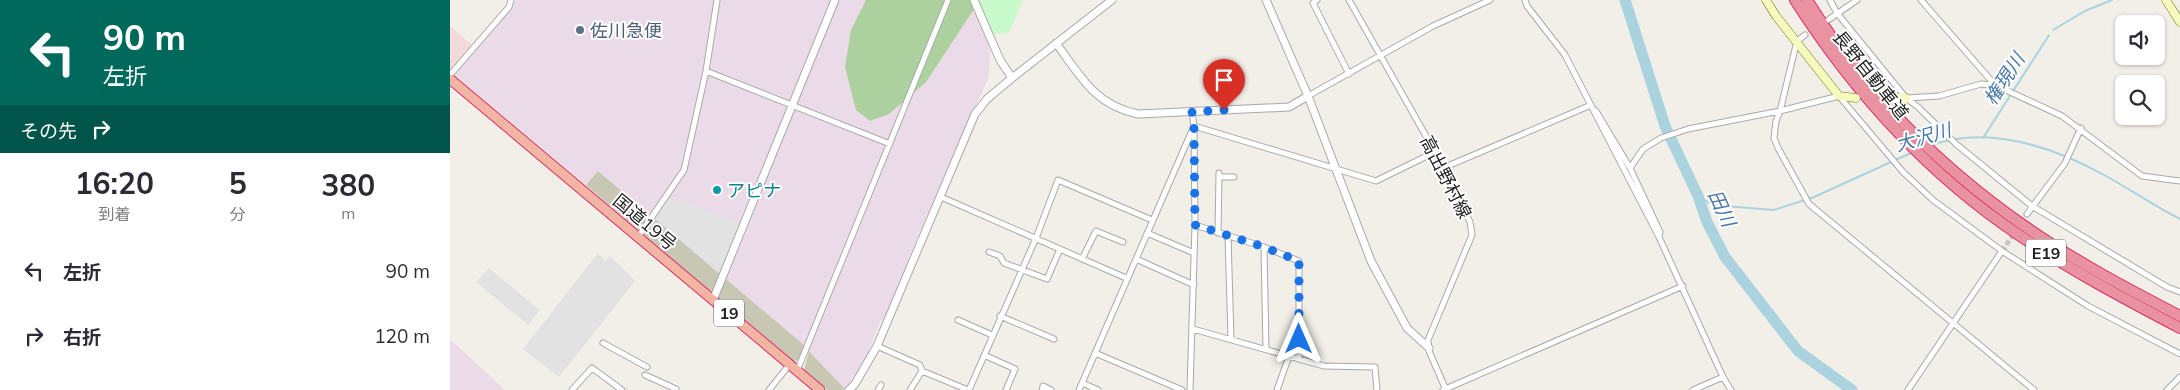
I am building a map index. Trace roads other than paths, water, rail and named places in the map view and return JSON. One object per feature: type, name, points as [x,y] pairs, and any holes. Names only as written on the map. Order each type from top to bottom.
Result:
[{"type":"highway","name":"長野自動車道","points":[[1795,0],[1852,81],[1904,140],[1963,193],[2018,235],[2082,275],[2180,328]]},
{"type":"highway","name":"長野自動車道","points":[[1807,0],[1860,75],[1936,155],[1997,206],[2052,244],[2180,316]]},
{"type":"highway","name":"国道19号","points":[[452,84],[820,390]]},
{"type":"main road","points":[[1766,0],[1776,16],[1839,96],[1856,98]]},
{"type":"main road","points":[[2166,0],[2180,22]]},
{"type":"main road","points":[[1891,98],[1906,98]]},
{"type":"street","points":[[638,237],[684,170],[706,71],[717,0]]},
{"type":"street","points":[[713,300],[835,0]]},
{"type":"street","points":[[974,0],[1000,60],[1012,78]]},
{"type":"street","points":[[849,390],[855,384],[877,346],[975,114],[987,99],[1012,78],[1112,0]]},
{"type":"street","points":[[1266,0],[1308,96],[1371,261],[1407,328],[1429,348],[1445,390],[1682,286]]},
{"type":"street","points":[[1317,0],[1313,3],[1350,74]]},
{"type":"street","name":"高出野村線","points":[[1350,0],[1435,152],[1470,222],[1472,235],[1428,340],[1429,348]]},
{"type":"street","points":[[1056,43],[1091,91],[1121,110],[1138,114],[1289,107],[1434,26],[1490,0]]},
{"type":"street","points":[[1525,0],[1527,6],[1565,55],[1659,237],[1723,377],[1731,390]]},
{"type":"street","points":[[1830,0],[1836,13],[1906,98],[1918,106],[1956,144],[2032,206],[2158,282],[2180,292]]},
{"type":"street","points":[[1828,20],[1857,0]]},
{"type":"street","points":[[1921,0],[1995,85],[2062,116],[2081,128],[2104,149],[2142,176],[2180,181]]},
{"type":"street","points":[[450,75],[509,7],[510,1]]},
{"type":"street","points":[[797,371],[946,1]]},
{"type":"street","points":[[1805,35],[1797,41],[1776,121],[1774,138],[1809,204],[2034,390]]},
{"type":"street","points":[[706,71],[890,144]]},
{"type":"street","points":[[1906,98],[1939,96],[1981,84],[1995,85]]},
{"type":"street","points":[[1630,168],[1643,149],[1661,138],[1688,129],[1780,111],[1839,96],[1902,172],[1933,200],[2002,251],[2088,306],[2180,354]]},
{"type":"street","points":[[1443,168],[1591,105]]},
{"type":"street","points":[[1591,105],[1599,114],[1630,168],[1660,232],[1659,237]]},
{"type":"street","points":[[1190,390],[1195,225],[1194,126],[1192,112]]},
{"type":"street","points":[[1194,126],[1376,181],[1435,152]]},
{"type":"street","points":[[1079,390],[1126,278],[1194,126]]},
{"type":"street","points":[[2027,214],[2065,163],[2081,128]]},
{"type":"street","points":[[1218,232],[1219,175],[1234,177]]},
{"type":"street","points":[[877,346],[920,365],[922,371],[968,390],[1036,238],[1058,180],[1152,220]]},
{"type":"street","points":[[941,197],[1126,278]]},
{"type":"street","points":[[1195,225],[1264,247],[1299,261],[1299,359]]},
{"type":"street","points":[[1082,259],[1096,231],[1123,242]]},
{"type":"street","points":[[1147,233],[1194,253]]},
{"type":"street","points":[[1228,235],[1230,338]]},
{"type":"street","points":[[1264,247],[1266,349]]},
{"type":"street","points":[[989,252],[1000,256],[1004,263],[1047,279],[1060,249]]},
{"type":"street","points":[[1908,390],[2002,251]]},
{"type":"street","points":[[1136,259],[1194,285]]},
{"type":"street","points":[[1000,316],[1054,339]]},
{"type":"street","points":[[958,320],[992,335]]},
{"type":"street","points":[[1193,329],[1324,366],[1374,366],[1376,390]]},
{"type":"street","points":[[609,346],[612,340]]},
{"type":"street","points":[[603,343],[647,367]]},
{"type":"street","points":[[1094,353],[1182,390]]},
{"type":"street","points":[[984,355],[1015,369],[1006,390]]},
{"type":"street","points":[[1277,390],[1289,356]]},
{"type":"street","points":[[769,390],[790,364]]},
{"type":"street","points":[[572,390],[592,368],[622,390]]},
{"type":"street","points":[[910,390],[922,371]]},
{"type":"street","points":[[645,375],[676,389]]},
{"type":"street","points":[[1693,390],[1723,377]]},
{"type":"street","points":[[2167,390],[2180,377]]},
{"type":"street","points":[[1082,383],[1098,390]]},
{"type":"street","points":[[1042,390],[1043,386],[1051,390]]},
{"type":"waterway","name":"田川","points":[[1625,0],[1665,126],[1698,196],[1707,222],[1725,257],[1798,351],[1852,390]]},
{"type":"waterway","name":"権現川","points":[[2053,30],[2085,11],[2112,0]]},
{"type":"waterway","name":"権現川","points":[[1983,138],[2049,35]]},
{"type":"waterway","name":"大沢川","points":[[1932,145],[1953,139],[1975,137],[1998,138],[2042,148],[2085,165],[2180,219]]},
{"type":"waterway","name":"大沢川","points":[[1698,196],[1713,205],[1774,210],[1814,197],[1913,152]]},
{"type":"tunnel","points":[[2002,251],[2016,231]]},
{"type":"place","name":"佐川急便","points":[[580,30]]},
{"type":"place","name":"アピナ","points":[[717,190]]}]
